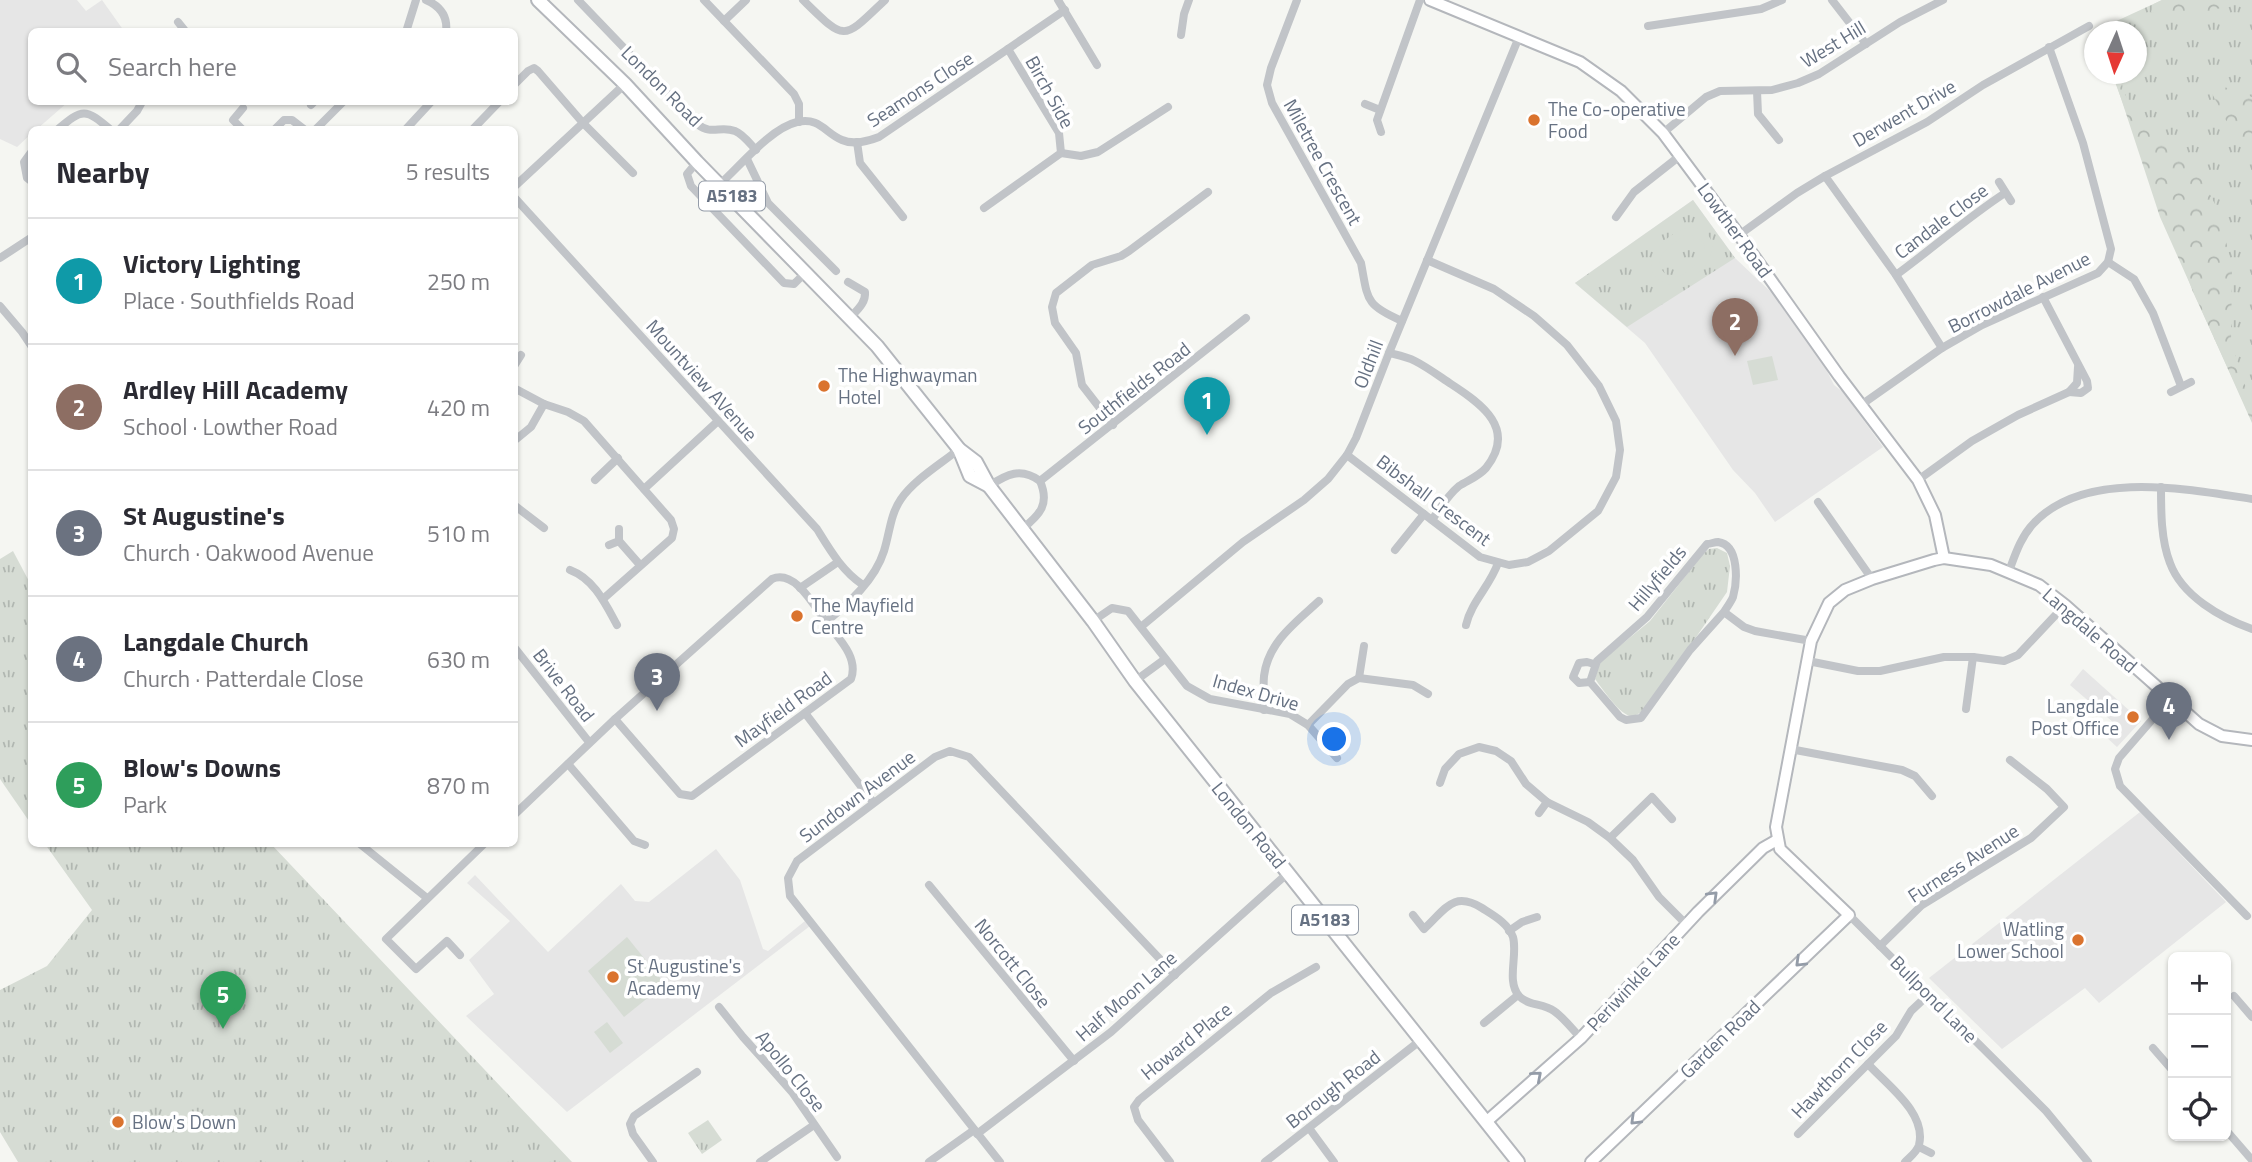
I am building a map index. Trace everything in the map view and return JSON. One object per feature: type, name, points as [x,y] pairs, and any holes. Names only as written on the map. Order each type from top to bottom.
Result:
[{"type":"main road","name":"London Road","points":[[538,0],[625,83],[697,162],[901,374],[959,449],[970,476],[989,486],[1093,621],[1135,681],[1515,1161]]},
{"type":"street","points":[[407,28],[416,0]]},
{"type":"street","points":[[426,0],[441,10],[446,28]]},
{"type":"street","name":"London Road","points":[[578,0],[697,124],[706,130],[726,129],[738,132],[756,150]]},
{"type":"street","points":[[704,0],[794,94],[799,104],[799,122],[784,127],[720,184]]},
{"type":"street","points":[[724,21],[746,0]]},
{"type":"street","points":[[803,0],[832,29],[843,33],[855,29],[885,0]]},
{"type":"street","points":[[1058,0],[1097,65]]},
{"type":"street","points":[[1181,35],[1189,0]]},
{"type":"street","name":"Miletree Crescent","points":[[1297,0],[1270,68],[1267,85],[1272,103],[1361,263],[1371,304],[1402,321]]},
{"type":"street","points":[[1381,132],[1377,120],[1420,0]]},
{"type":"street","name":"Lowther Road","points":[[1430,0],[1580,62],[1621,91],[1663,133],[1918,480],[1935,515],[1944,558]]},
{"type":"street","points":[[1648,26],[1761,9],[1782,0]]},
{"type":"street","points":[[1832,0],[1866,44]]},
{"type":"street","name":"West Hill","points":[[1663,133],[1706,97],[1720,91],[1772,90],[1798,83],[1819,74],[1900,22],[1943,0]]},
{"type":"street","name":"Seamons Close","points":[[799,122],[810,121],[823,125],[842,140],[872,140],[1065,10]]},
{"type":"street","points":[[178,22],[183,28]]},
{"type":"street","name":"Derwent Drive","points":[[1739,235],[1825,176],[1927,122],[1983,85],[2084,29]]},
{"type":"street","name":"Oldhill","points":[[1142,626],[1243,542],[1304,500],[1328,479],[1347,455],[1519,37]]},
{"type":"street","name":"Borrowdale Avenue","points":[[1861,405],[1942,348],[1982,326],[2098,273],[2108,262],[2111,249],[2083,143],[2049,47]]},
{"type":"street","name":"Birch Side","points":[[1008,49],[1059,133],[1061,153]]},
{"type":"street","points":[[518,81],[528,71],[534,68],[538,71],[583,123],[633,173]]},
{"type":"street","points":[[518,183],[625,83]]},
{"type":"street","points":[[1757,91],[1758,114],[1779,140]]},
{"type":"street","points":[[1365,104],[1380,110]]},
{"type":"street","points":[[122,126],[140,105]]},
{"type":"street","points":[[322,126],[340,105]]},
{"type":"street","points":[[410,126],[428,105]]},
{"type":"street","points":[[476,126],[496,105]]},
{"type":"street","name":"Birch Side","points":[[984,208],[1061,153],[1081,156],[1098,152],[1168,107]]},
{"type":"street","points":[[239,126],[233,120],[243,108]]},
{"type":"street","points":[[62,126],[82,112],[92,114],[106,126]]},
{"type":"street","points":[[278,126],[284,120],[292,120],[300,126]]},
{"type":"street","points":[[857,142],[860,163],[903,217]]},
{"type":"street","points":[[1616,218],[1633,192],[1681,155]]},
{"type":"street","points":[[28,156],[24,162],[28,179]]},
{"type":"street","points":[[747,159],[768,203],[836,271]]},
{"type":"street","points":[[697,162],[687,174],[691,186],[784,283],[794,284],[806,273]]},
{"type":"street","points":[[1825,176],[1896,275],[1942,348]]},
{"type":"street","name":"Candale Close","points":[[1999,183],[2011,201]]},
{"type":"street","points":[[1113,425],[1082,385],[1076,353],[1055,323],[1052,307],[1056,293],[1092,265],[1129,251],[1209,192]]},
{"type":"street","name":"Candale Close","points":[[1896,275],[1976,212],[2005,193]]},
{"type":"street","name":"Mountview AVenue","points":[[518,201],[817,529],[838,562],[863,586]]},
{"type":"street","points":[[0,258],[28,240]]},
{"type":"street","name":"Bibshall Crescent","points":[[1347,455],[1480,557],[1509,565],[1528,562],[1549,551],[1598,511],[1616,477],[1620,450],[1616,421],[1599,386],[1567,345],[1534,316],[1494,289],[1427,260]]},
{"type":"street","points":[[2108,262],[2134,279],[2153,313],[2181,386]]},
{"type":"street","points":[[848,282],[865,292],[861,306],[850,318]]},
{"type":"street","points":[[1918,480],[1972,441],[2018,415],[2068,392],[2081,393],[2088,388],[2087,381],[2043,297]]},
{"type":"street","points":[[0,306],[28,340]]},
{"type":"street","name":"Southfields Road","points":[[1040,481],[1246,318]]},
{"type":"street","points":[[1389,353],[1415,361],[1475,400],[1490,414],[1498,429],[1497,447],[1486,468],[1477,477],[1460,485],[1395,550]]},
{"type":"street","points":[[518,360],[521,355]]},
{"type":"street","points":[[2171,392],[2191,382]]},
{"type":"street","points":[[518,389],[584,421],[671,520],[674,529],[672,538],[603,599]]},
{"type":"street","points":[[518,438],[531,427],[544,404]]},
{"type":"street","points":[[644,489],[718,421]]},
{"type":"street","points":[[518,811],[589,742],[772,579],[787,577],[800,588],[826,622],[853,599],[877,567],[884,551],[891,520],[903,496],[959,449]]},
{"type":"street","points":[[595,480],[618,458]]},
{"type":"street","points":[[989,486],[1015,472],[1028,473],[1040,481],[1044,491],[1041,511],[1022,529]]},
{"type":"street","points":[[2161,487],[2163,534],[2170,564],[2187,589],[2210,609],[2252,629]]},
{"type":"street","points":[[2009,571],[2020,542],[2032,524],[2050,509],[2074,498],[2100,491],[2161,487],[2252,499]]},
{"type":"street","points":[[1818,502],[1872,579]]},
{"type":"street","points":[[518,508],[544,528]]},
{"type":"street","points":[[619,529],[619,541],[640,565]]},
{"type":"street","points":[[609,545],[619,541]]},
{"type":"street","name":"Hillyfields","points":[[1718,542],[1728,547],[1736,574],[1732,599],[1690,650],[1641,718],[1626,720],[1620,717],[1590,682],[1579,683],[1573,677],[1579,663],[1594,664],[1647,617],[1707,544],[1718,542]]},
{"type":"street","name":"Langdale Road","points":[[1777,840],[1776,827],[1811,641],[1829,603],[1845,590],[1872,579],[1944,558],[1991,565],[2039,585],[2199,724],[2222,736],[2252,740]]},
{"type":"street","points":[[800,588],[838,562]]},
{"type":"street","points":[[1466,625],[1468,613],[1494,576],[1498,563]]},
{"type":"street","points":[[570,570],[582,575],[603,599],[617,625]]},
{"type":"street","points":[[1264,710],[1264,674],[1274,645],[1319,601]]},
{"type":"street","points":[[1808,661],[1858,671],[1880,671],[1944,657],[2004,661],[2018,655],[2065,605]]},
{"type":"street","points":[[1093,621],[1112,608],[1128,611],[1142,626]]},
{"type":"street","points":[[1724,612],[1744,627],[1755,631],[1811,641]]},
{"type":"street","name":"Mayfield Road","points":[[615,719],[680,794],[692,796],[851,679],[854,670],[852,659],[826,622]]},
{"type":"street","name":"Index Drive","points":[[1142,626],[1187,685],[1210,699],[1290,714],[1307,725],[1337,758]]},
{"type":"street","points":[[1359,678],[1364,646]]},
{"type":"street","name":"Brive Road","points":[[518,652],[589,742]]},
{"type":"street","points":[[1966,709],[1973,657]]},
{"type":"street","points":[[1135,681],[1165,659]]},
{"type":"street","points":[[1590,682],[1594,664]]},
{"type":"street","points":[[1307,725],[1349,684],[1359,678],[1413,685],[1428,694]]},
{"type":"street","points":[[2169,699],[2119,758],[2115,769],[2120,786],[2247,916]]},
{"type":"street","points":[[805,713],[873,802]]},
{"type":"street","points":[[1440,783],[1445,769],[1459,754],[1479,747],[1496,751],[1511,761],[1526,784],[1546,802],[1588,822],[1610,838],[1633,860],[1659,897],[1686,924]]},
{"type":"street","points":[[1790,749],[1902,770],[1915,776],[1932,796]]},
{"type":"street","name":"Sundown Avenue","points":[[1000,1162],[790,896],[788,878],[797,861],[935,757],[950,751],[969,757],[1175,975]]},
{"type":"street","name":"Furness Avenue","points":[[1881,946],[1922,905],[2031,838],[2068,805],[2010,760]]},
{"type":"street","points":[[568,764],[634,841],[645,845]]},
{"type":"street","points":[[1610,838],[1652,797],[1672,818]]},
{"type":"street","points":[[1539,813],[1546,802]]},
{"type":"street","name":"Bullpond Lane","points":[[1777,840],[1780,849],[2046,1111],[2088,1162]]},
{"type":"street","name":"Periwinkle Lane","points":[[1486,1122],[1580,1038],[1686,924],[1762,849],[1777,840]]},
{"type":"street","points":[[364,847],[427,898]]},
{"type":"street","points":[[460,955],[447,941],[416,969],[386,939],[481,847]]},
{"type":"street","name":"Half Moon Lane","points":[[929,1162],[976,1132],[1111,1032],[1288,873]]},
{"type":"street","name":"Norcott Close","points":[[929,885],[1074,1061]]},
{"type":"street","points":[[1413,915],[1424,929],[1460,899],[1469,900],[1498,918],[1513,937],[1513,983],[1518,995],[1528,1002],[1555,1011],[1580,1038]]},
{"type":"street","name":"Garden Road","points":[[1591,1162],[1849,915]]},
{"type":"street","points":[[1509,930],[1537,917]]},
{"type":"street","name":"Howard Place","points":[[1170,1162],[1138,1120],[1134,1107],[1139,1100],[1271,993],[1316,968]]},
{"type":"street","name":"Hawthorn Close","points":[[1798,1134],[1896,1036],[1929,993]]},
{"type":"street","points":[[1484,1023],[1518,995]]},
{"type":"street","points":[[2234,996],[2252,1017]]},
{"type":"street","name":"Apollo Close","points":[[719,1007],[792,1092],[837,1157]]},
{"type":"street","name":"Borough Road","points":[[1265,1162],[1421,1040]]},
{"type":"street","points":[[2152,1048],[2168,1066]]},
{"type":"street","points":[[1868,1064],[1907,1105],[1920,1126],[1919,1147],[1905,1162]]},
{"type":"street","points":[[653,1162],[633,1134],[630,1124],[634,1116],[698,1072]]},
{"type":"street","points":[[760,1162],[814,1125]]},
{"type":"street","points":[[1309,1128],[1334,1162]]},
{"type":"street","points":[[2231,1135],[2252,1158]]},
{"type":"street","points":[[1919,1147],[1931,1153]]},
{"type":"shaded area","points":[[0,0],[77,0],[86,11],[102,0],[122,28],[28,28],[28,105],[65,105],[40,126],[28,126],[28,137],[17,147],[0,139]]},
{"type":"shaded area","points":[[1693,200],[1735,258],[1771,292],[1826,369],[1834,385],[1843,392],[1883,447],[1775,522],[1755,493],[1733,470],[1645,343],[1575,283]]},
{"type":"shaded area","points":[[2083,669],[2141,721],[2117,747],[2104,735],[2114,723],[2070,685]]},
{"type":"shaded area","name":"Watling Lower School","points":[[2140,812],[2226,902],[2099,1003],[2085,988],[2002,1049],[1929,978]]},
{"type":"shaded area","name":"St Augustine's Academy","points":[[716,849],[740,880],[763,949],[768,951],[805,921],[810,926],[567,1112],[466,1016],[494,994],[469,960],[510,921],[467,883],[475,875],[548,952],[621,884],[635,901],[649,902]]},
{"type":"green space","points":[[2162,0],[2252,0],[2252,421],[2193,292],[2116,84],[2147,84],[2147,21],[2116,21]]},
{"type":"green space","points":[[2162,0],[2252,0],[2252,3],[2231,5],[2178,18],[2151,12],[2154,4]]},
{"type":"green space","points":[[2205,80],[2252,97],[2252,158],[2230,128]]},
{"type":"green space","points":[[2116,84],[2122,84],[2123,91],[2145,128],[2195,165],[2220,214],[2232,268],[2231,341],[2252,407],[2252,423],[2160,217]]},
{"type":"green space","points":[[1693,200],[1735,258],[1627,327],[1575,283]]},
{"type":"green space","points":[[1691,227],[1705,232],[1711,241],[1712,252],[1699,273],[1688,281],[1676,285],[1665,283],[1655,276],[1651,268],[1652,259],[1672,234]],"holes":[[[1689,235],[1697,237],[1703,243],[1704,255],[1682,275],[1667,275],[1660,265],[1663,254],[1679,239]]]},
{"type":"green space","points":[[1772,356],[1778,380],[1753,385],[1747,361]]},
{"type":"green space","points":[[1717,548],[1727,553],[1730,566],[1727,592],[1651,703],[1638,714],[1628,715],[1612,701],[1595,679],[1599,663],[1650,621],[1703,554],[1709,549]]},
{"type":"green space","points":[[13,551],[28,579],[28,820],[0,779],[0,559]]},
{"type":"green space","points":[[47,847],[274,847],[572,1162],[18,1162],[0,1132],[0,990],[47,966],[92,910]]},
{"type":"green space","points":[[627,937],[665,984],[624,1017],[588,971]]},
{"type":"green space","points":[[607,1022],[623,1043],[610,1053],[594,1032]]},
{"type":"green space","points":[[708,1120],[722,1140],[702,1154],[688,1133]]},
{"type":"place","name":"The Co-operative Food","points":[[1534,120]]},
{"type":"place","name":"Ardley Hill Academy","points":[[1735,356]]},
{"type":"place","name":"The Highwayman Hotel","points":[[824,386]]},
{"type":"place","name":"Victory Lighting","points":[[1207,435]]},
{"type":"place","name":"The Mayfield Centre","points":[[797,616]]},
{"type":"place","name":"St Augustine's","points":[[657,711]]},
{"type":"place","name":"Langdale Post Office","points":[[2133,717]]},
{"type":"place","name":"Langdale Church","points":[[2169,740]]},
{"type":"place","name":"Watling Lower School","points":[[2078,940]]},
{"type":"place","name":"St Augustine's Academy","points":[[613,977]]},
{"type":"place","name":"Blow's Downs","points":[[223,1029]]},
{"type":"place","name":"Blow's Down","points":[[118,1122]]}]
